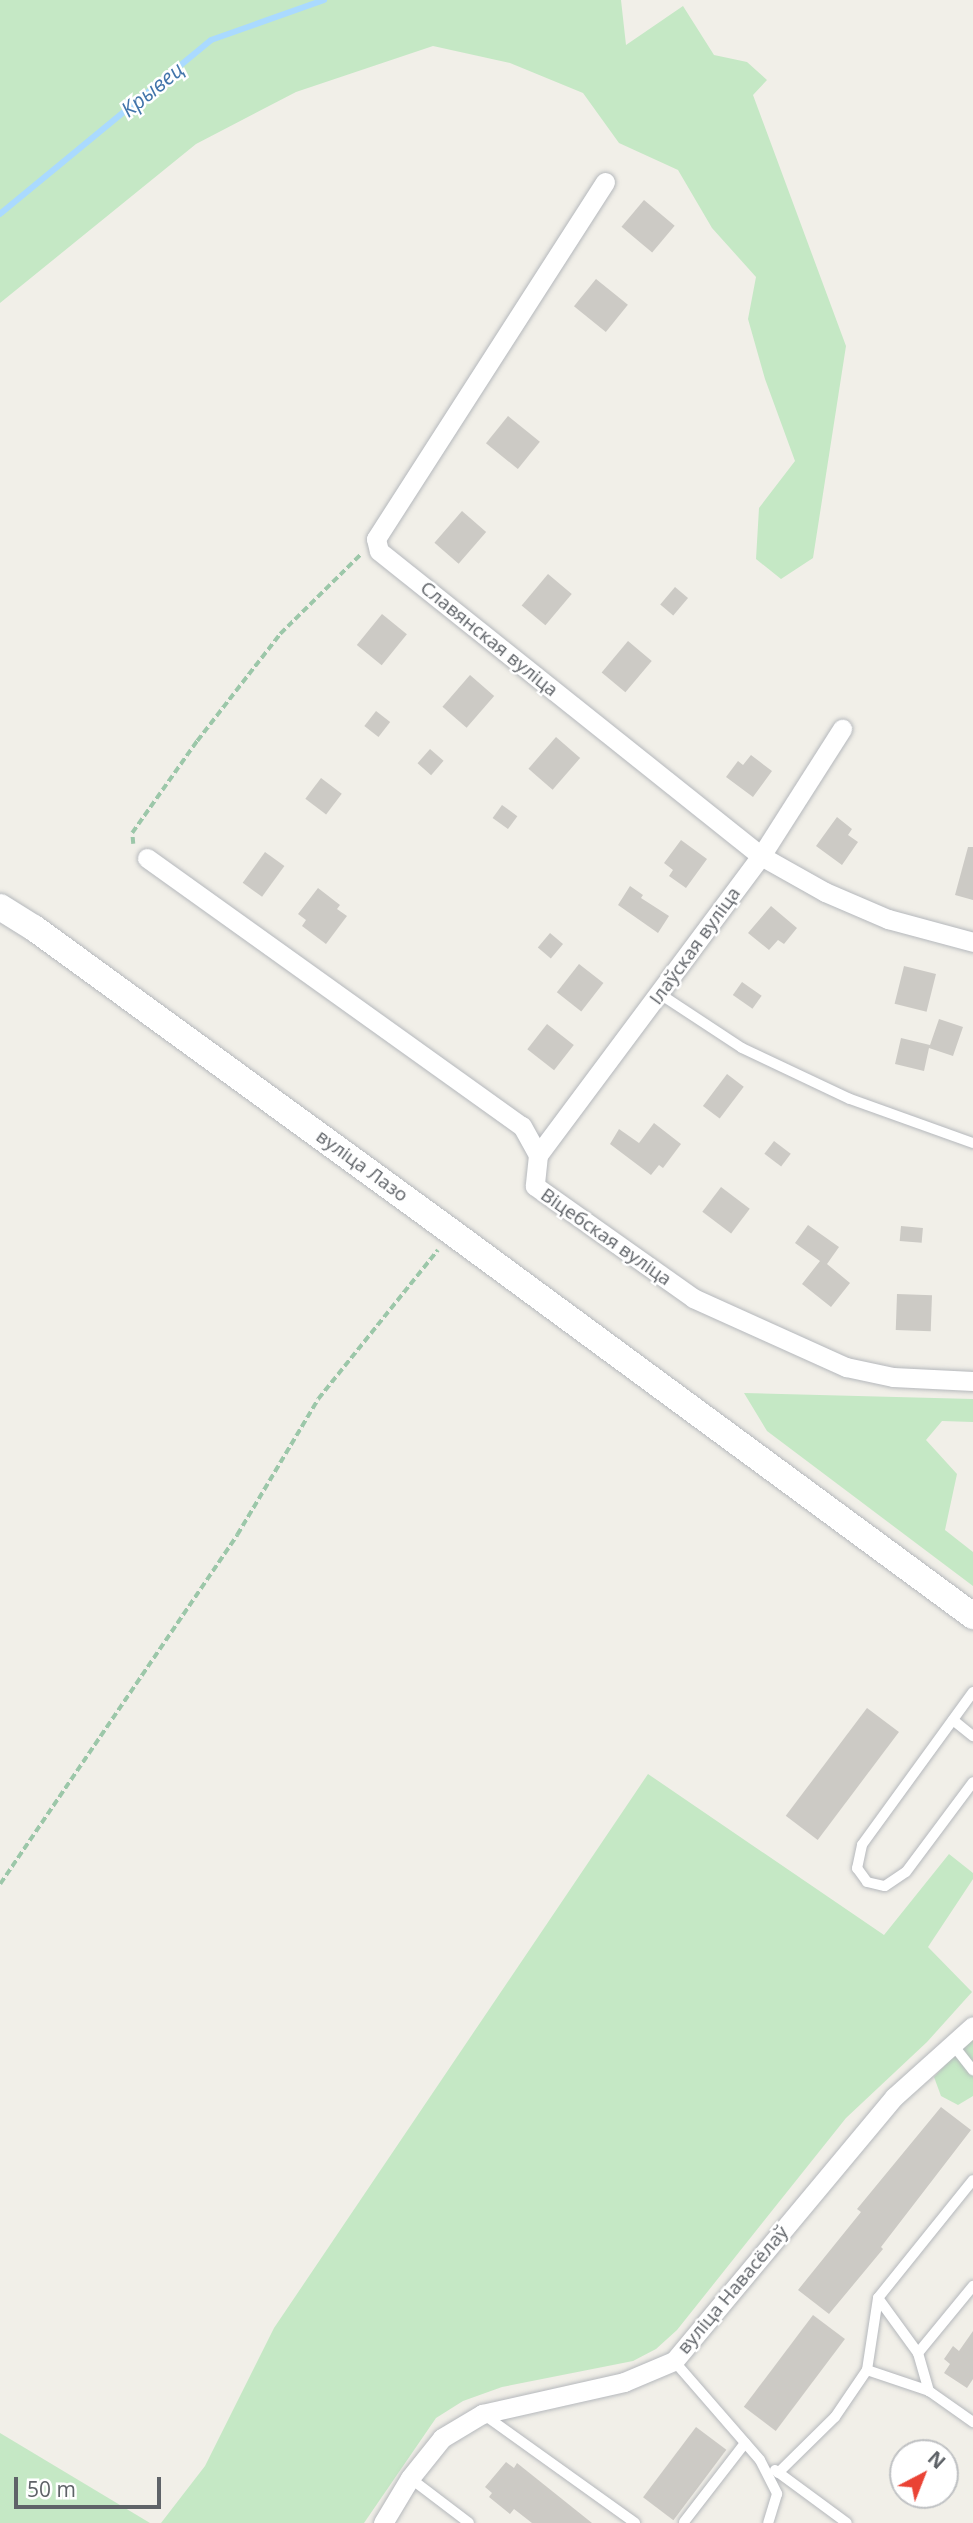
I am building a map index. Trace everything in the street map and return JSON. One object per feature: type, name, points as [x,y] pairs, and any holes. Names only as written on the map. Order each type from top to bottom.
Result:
[{"type":"main road","name":"вуліца Лазо","points":[[0,907],[453,1233],[973,1616]]},
{"type":"street","points":[[376,539],[605,182]]},
{"type":"street","name":"Славянская вуліца","points":[[376,539],[379,551],[761,856],[825,892],[888,919],[973,942]]},
{"type":"street","name":"Ілаўская вуліца","points":[[538,1154],[761,856],[842,729]]},
{"type":"street","points":[[147,858],[522,1126],[538,1154]]},
{"type":"street","name":"Віцебская вуліца","points":[[538,1154],[534,1186],[693,1298],[846,1367],[893,1377],[973,1381]]},
{"type":"street","name":"вуліца Навасёлаў","points":[[383,2523],[410,2478],[442,2438],[482,2414],[624,2382],[674,2361],[894,2097],[954,2046],[973,2026]]},
{"type":"lane","points":[[660,994],[742,1048],[850,1099],[973,1143]]},
{"type":"lane","points":[[973,1692],[862,1845],[857,1868],[867,1882],[886,1886],[906,1872],[973,1782]]},
{"type":"lane","points":[[953,1720],[973,1736]]},
{"type":"lane","points":[[954,2046],[973,2070]]},
{"type":"lane","points":[[778,2473],[835,2417],[867,2370],[878,2298],[973,2180]]},
{"type":"lane","points":[[918,2353],[973,2286]]},
{"type":"lane","points":[[878,2298],[918,2353],[929,2391]]},
{"type":"lane","points":[[674,2361],[760,2460],[847,2523]]},
{"type":"lane","points":[[867,2370],[929,2391],[973,2422]]},
{"type":"lane","points":[[482,2414],[635,2523]]},
{"type":"lane","points":[[684,2522],[745,2443]]},
{"type":"lane","points":[[760,2460],[778,2494],[768,2523]]},
{"type":"lane","points":[[410,2478],[469,2523]]},
{"type":"path","points":[[147,858],[134,848],[132,832],[197,741],[280,634],[376,539]]},
{"type":"path","points":[[0,1884],[237,1535],[318,1399],[453,1233]]},
{"type":"green space","points":[[0,0],[621,0],[626,45],[683,6],[714,55],[747,62],[767,80],[753,95],[846,346],[813,558],[781,579],[756,559],[759,508],[795,461],[765,379],[748,319],[756,277],[712,228],[678,170],[619,143],[583,93],[510,63],[433,46],[296,92],[196,144],[0,303]]},
{"type":"green space","points":[[744,1393],[973,1399],[973,1422],[942,1421],[926,1440],[957,1474],[945,1530],[973,1552],[973,1586],[767,1431]]},
{"type":"green space","points":[[648,1774],[884,1935],[949,1854],[973,1873],[973,1879],[928,1947],[972,1992],[927,2042],[846,2118],[677,2330],[656,2349],[633,2361],[502,2387],[463,2401],[436,2418],[364,2523],[161,2523],[205,2466],[274,2328]]},
{"type":"green space","points":[[973,2036],[973,2096],[958,2105],[941,2096],[934,2077]]},
{"type":"green space","points":[[0,2433],[150,2523],[0,2523]]},
{"type":"building","points":[[644,200],[675,226],[652,253],[622,227]]},
{"type":"building","points":[[596,279],[628,305],[606,332],[574,306]]},
{"type":"building","points":[[508,416],[540,442],[518,469],[486,443]]},
{"type":"building","points":[[462,511],[486,532],[459,564],[434,543]]},
{"type":"building","points":[[548,574],[572,594],[545,625],[522,605]]},
{"type":"building","points":[[675,587],[688,598],[673,616],[660,605]]},
{"type":"building","points":[[382,614],[407,634],[382,665],[357,645]]},
{"type":"building","points":[[628,641],[652,661],[625,692],[602,672]]},
{"type":"building","points":[[470,675],[494,696],[467,728],[442,707]]},
{"type":"building","points":[[376,711],[390,722],[378,737],[364,726]]},
{"type":"building","points":[[556,737],[580,758],[553,790],[528,769]]},
{"type":"building","points":[[430,749],[444,761],[431,775],[418,763]]},
{"type":"building","points":[[751,755],[772,771],[753,797],[726,777],[738,761],[743,765]]},
{"type":"building","points":[[321,778],[342,794],[326,814],[305,799]]},
{"type":"building","points":[[502,805],[517,816],[508,829],[493,818]]},
{"type":"building","points":[[837,817],[852,829],[848,835],[858,842],[842,865],[816,846]]},
{"type":"building","points":[[681,840],[707,859],[686,888],[669,876],[673,870],[664,863]]},
{"type":"building","points":[[968,847],[973,847],[973,900],[955,895]]},
{"type":"building","points":[[265,852],[284,866],[262,897],[243,883]]},
{"type":"building","points":[[630,886],[643,895],[641,898],[669,916],[658,933],[618,905]]},
{"type":"building","points":[[318,888],[340,905],[337,909],[347,916],[326,944],[302,926],[306,920],[298,914]]},
{"type":"building","points":[[771,906],[797,928],[784,944],[778,940],[769,950],[748,933]]},
{"type":"building","points":[[550,933],[563,944],[551,958],[538,948]]},
{"type":"building","points":[[579,964],[603,983],[581,1011],[557,992]]},
{"type":"building","points":[[904,966],[936,974],[927,1012],[895,1004]]},
{"type":"building","points":[[742,982],[762,996],[752,1009],[733,995]]},
{"type":"building","points":[[939,1019],[963,1027],[953,1056],[929,1048],[924,1071],[895,1064],[901,1038],[930,1045]]},
{"type":"building","points":[[547,1024],[574,1045],[554,1070],[527,1049]]},
{"type":"building","points":[[727,1074],[744,1087],[720,1119],[703,1106]]},
{"type":"building","points":[[654,1123],[681,1144],[663,1168],[659,1165],[651,1175],[610,1144],[619,1129],[639,1143]]},
{"type":"building","points":[[774,1141],[791,1154],[781,1166],[764,1154]]},
{"type":"building","points":[[721,1187],[750,1209],[731,1233],[702,1212]]},
{"type":"building","points":[[808,1225],[839,1247],[827,1264],[850,1283],[831,1307],[802,1284],[820,1261],[795,1243]]},
{"type":"building","points":[[901,1226],[923,1228],[922,1243],[900,1241]]},
{"type":"building","points":[[897,1294],[932,1295],[931,1331],[896,1330]]},
{"type":"building","points":[[867,1708],[899,1732],[818,1840],[786,1816]]},
{"type":"building","points":[[941,2107],[971,2130],[881,2247],[883,2249],[829,2314],[798,2290],[861,2212],[857,2209]]},
{"type":"building","points":[[813,2315],[845,2339],[776,2431],[744,2407]]},
{"type":"building","points":[[973,2331],[973,2379],[967,2388],[944,2373],[950,2364],[944,2359],[953,2346],[959,2351]]},
{"type":"building","points":[[696,2427],[726,2450],[673,2520],[643,2497]]},
{"type":"building","points":[[506,2462],[514,2468],[517,2463],[592,2523],[532,2523],[514,2509],[510,2514],[489,2497],[492,2493],[485,2487]]},
{"type":"waterway","name":"Крывец","points":[[0,214],[211,40],[324,0]]}]
